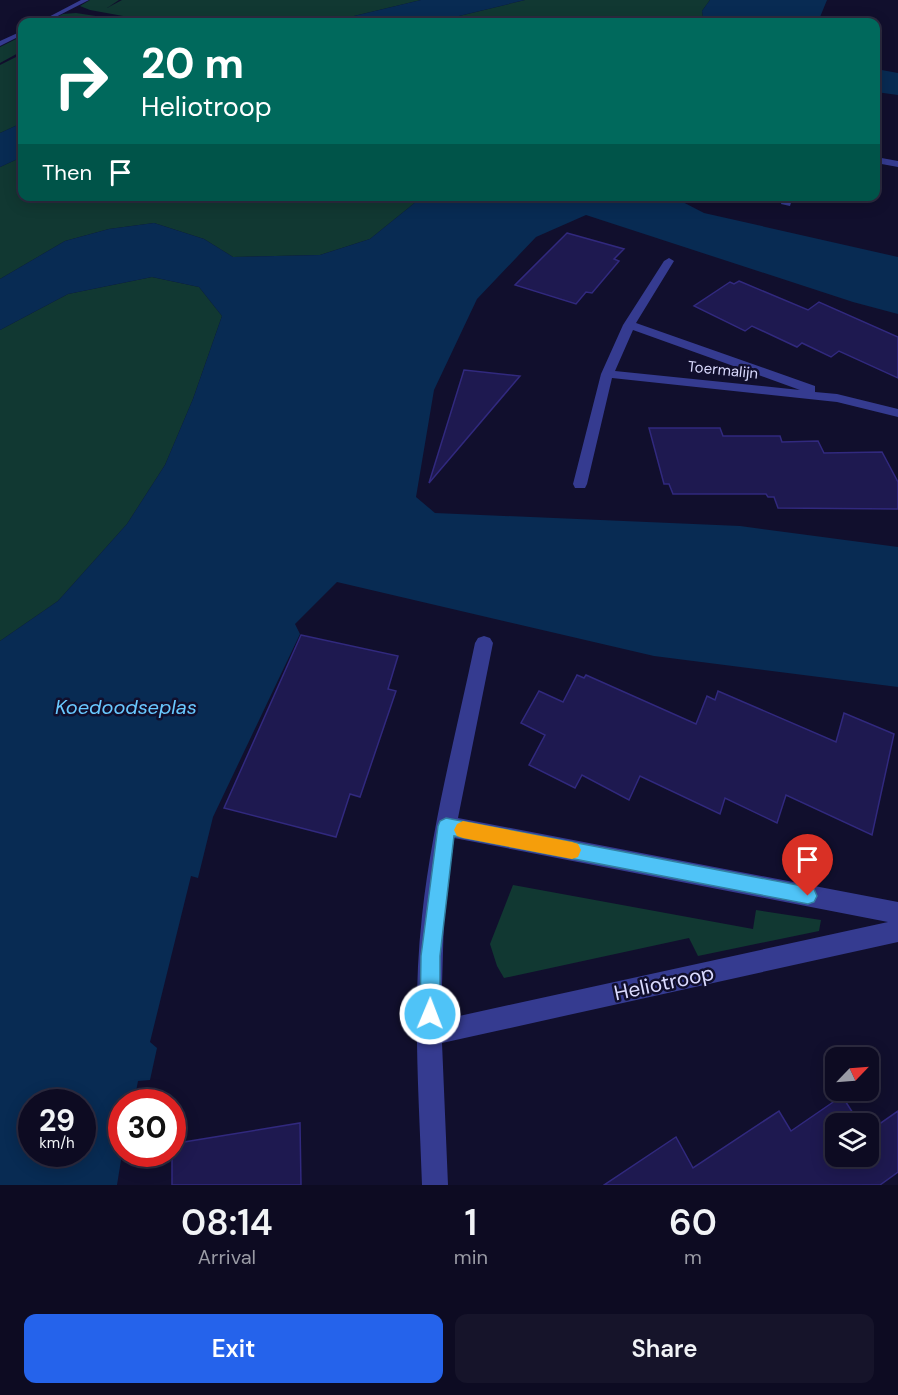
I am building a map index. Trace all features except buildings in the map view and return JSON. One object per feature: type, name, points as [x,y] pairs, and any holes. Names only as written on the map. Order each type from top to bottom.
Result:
[{"type":"street","points":[[50,18],[86,0]]},
{"type":"street","points":[[0,44],[18,35]]},
{"type":"street","points":[[880,161],[898,164]]},
{"type":"street","points":[[580,484],[607,374],[629,325],[669,261]]},
{"type":"street","name":"Toermalijn","points":[[629,325],[837,398],[898,412]]},
{"type":"street","name":"Toermalijn","points":[[607,374],[837,398]]},
{"type":"street","points":[[435,1185],[430,956],[446,826],[484,643]]},
{"type":"street","points":[[446,826],[898,913]]},
{"type":"street","name":"Heliotroop","points":[[430,1034],[898,931]]},
{"type":"green space","points":[[90,0],[119,0],[107,8],[122,0],[421,0],[346,18],[134,18],[80,6]]},
{"type":"green space","points":[[525,0],[710,0],[702,11],[703,18],[451,18]]},
{"type":"green space","points":[[76,13],[109,18],[55,18],[63,14]]},
{"type":"green space","points":[[18,38],[18,53],[0,63],[0,47]]},
{"type":"green space","points":[[18,56],[18,125],[0,133],[0,65]]},
{"type":"green space","points":[[18,159],[18,201],[417,201],[370,239],[320,255],[233,257],[204,239],[154,223],[109,229],[65,241],[0,279],[0,167]]},
{"type":"green space","points":[[152,277],[199,287],[222,316],[193,399],[165,465],[127,524],[58,601],[0,641],[0,330],[68,294]]},
{"type":"green space","points":[[513,885],[753,929],[756,910],[821,920],[819,931],[698,956],[689,938],[504,978],[497,966],[490,944]]},
{"type":"water","points":[[421,0],[525,0],[451,18],[346,18]]},
{"type":"water","points":[[710,0],[827,0],[820,18],[703,18],[702,11]]},
{"type":"water","points":[[880,70],[898,73],[898,95],[880,93]]},
{"type":"water","points":[[18,125],[18,159],[0,167],[0,133]]},
{"type":"water","name":"Koedoodseplas","points":[[417,201],[681,201],[704,213],[898,257],[898,314],[853,302],[586,215],[536,237],[477,299],[434,390],[416,497],[435,513],[740,526],[898,547],[898,687],[654,656],[337,582],[295,624],[300,634],[213,817],[198,878],[191,876],[150,1042],[157,1048],[150,1080],[138,1081],[136,1089],[108,1089],[108,1167],[120,1167],[117,1185],[0,1185],[0,641],[58,601],[127,524],[165,465],[193,399],[222,316],[199,287],[152,277],[68,294],[0,330],[0,279],[65,241],[109,229],[154,223],[204,239],[233,257],[320,255],[370,239]]},
{"type":"slow traffic","points":[[463,830],[572,850]]},
{"type":"route","points":[[430,1014],[430,956],[446,826],[808,896]]}]
